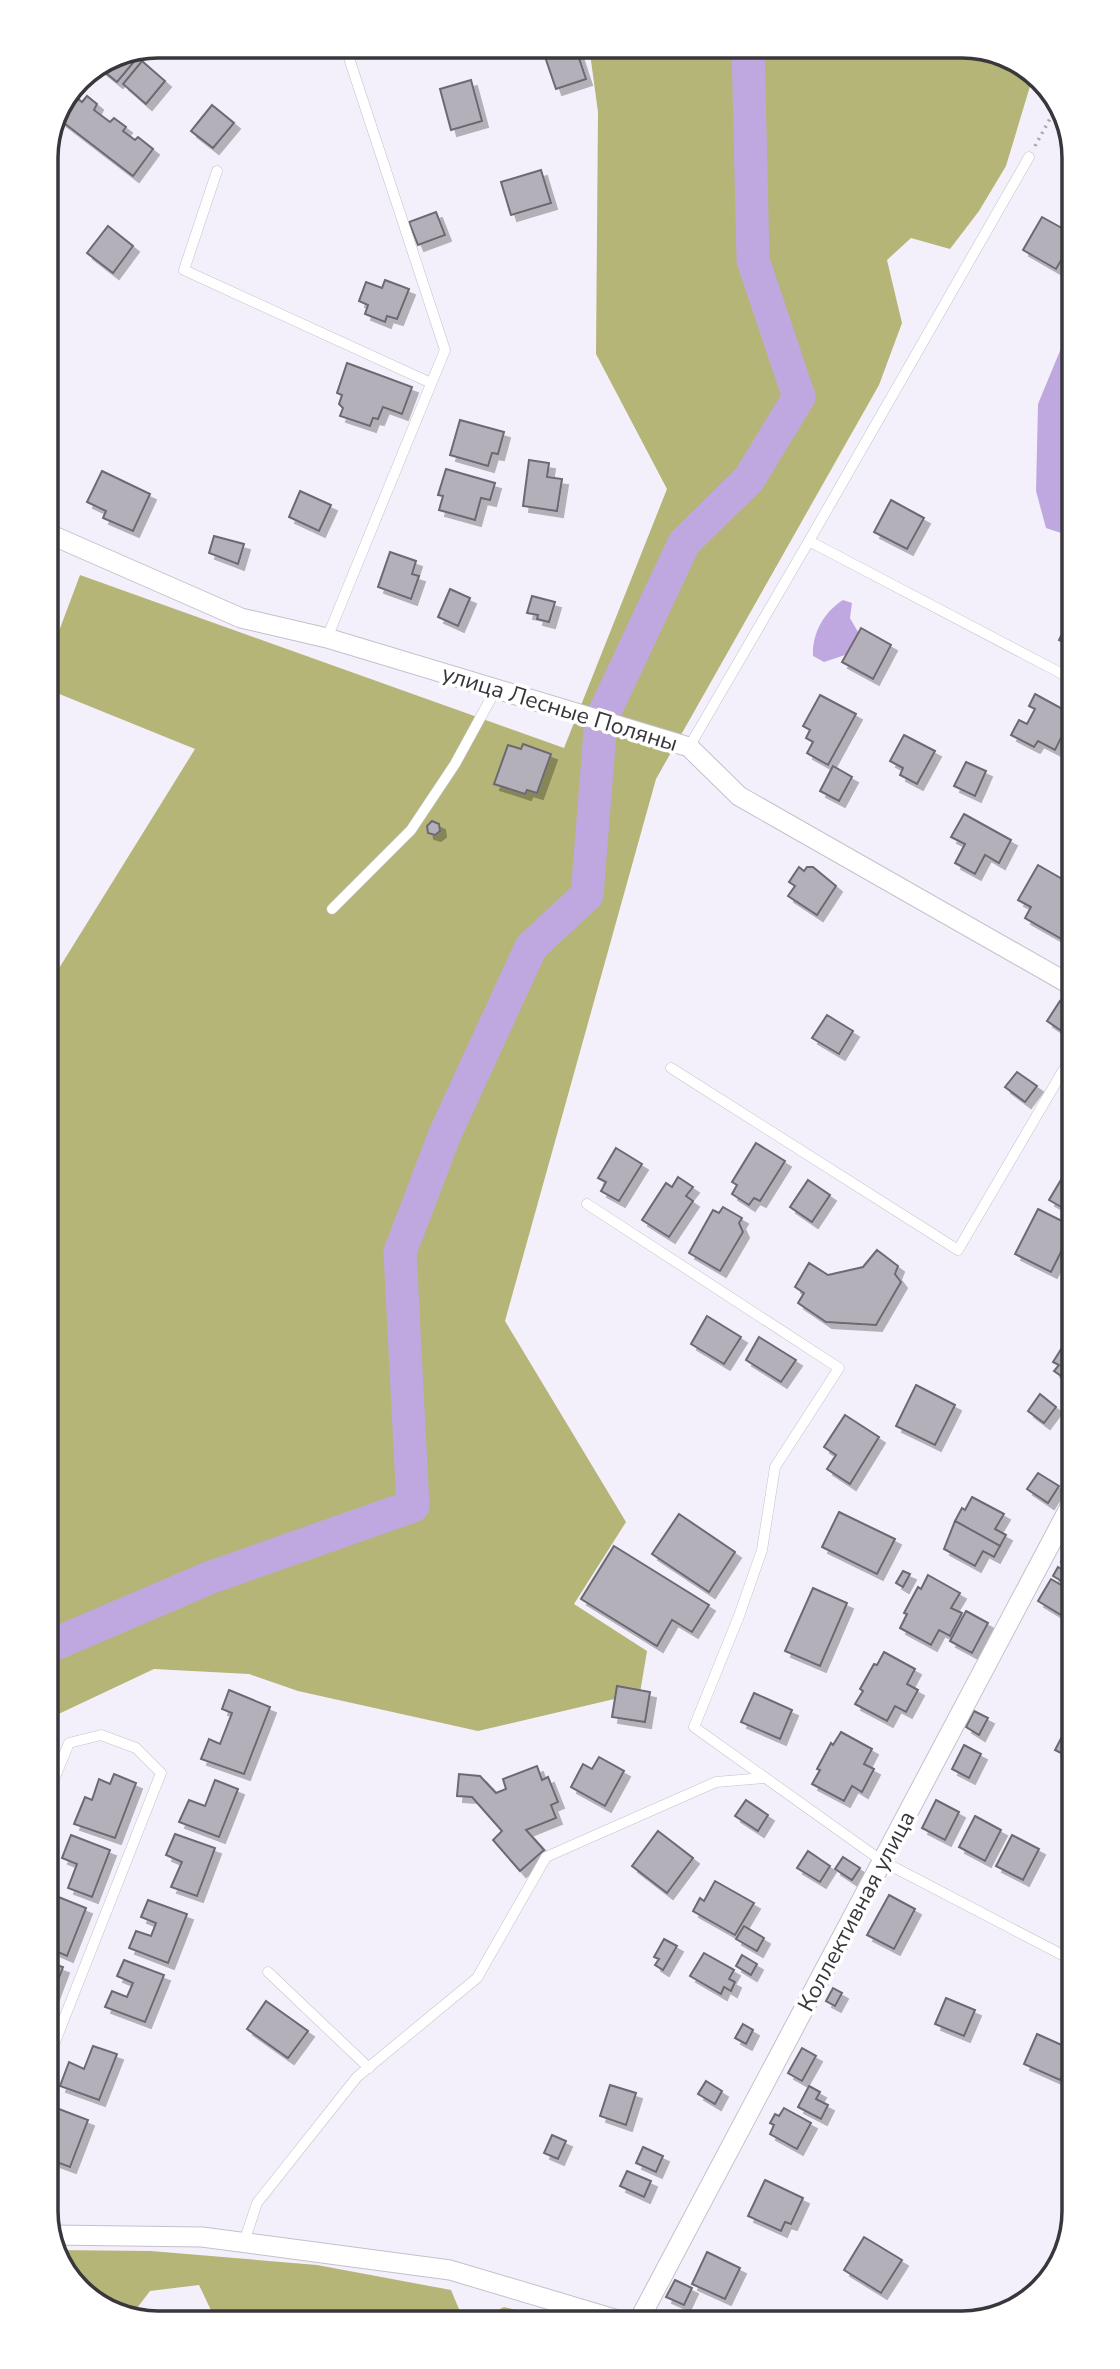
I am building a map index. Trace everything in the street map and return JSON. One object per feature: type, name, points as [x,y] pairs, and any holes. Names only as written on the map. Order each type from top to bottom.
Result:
[{"type":"street","name":"улица Лесные Поляны","points":[[58,538],[241,618],[327,638],[689,747],[739,796],[1062,980]]},
{"type":"street","name":"Коллективная улица","points":[[644,2311],[1062,1524]]},
{"type":"street","points":[[61,2235],[202,2237],[450,2270],[588,2311]]},
{"type":"lane","points":[[327,638],[445,350],[349,58]]},
{"type":"lane","points":[[689,747],[1029,157]]},
{"type":"lane","points":[[217,171],[184,270],[431,383]]},
{"type":"lane","points":[[810,541],[1062,674]]},
{"type":"lane","points":[[332,909],[411,830],[455,764],[496,689]]},
{"type":"lane","points":[[671,1068],[958,1250],[1062,1072]]},
{"type":"lane","points":[[587,1204],[839,1368],[775,1467],[762,1550],[739,1616],[694,1727],[882,1861],[1062,1955]]},
{"type":"lane","points":[[58,1770],[69,1743],[101,1735],[136,1748],[161,1773],[58,2034]]},
{"type":"lane","points":[[244,2242],[257,2203],[357,2077],[477,1978],[546,1857],[716,1782],[765,1778]]},
{"type":"lane","points":[[268,1972],[369,2068]]},
{"type":"path","points":[[1029,157],[1052,115]]},
{"type":"shaded area","points":[[591,58],[968,58],[1006,68],[1030,85],[1006,166],[979,211],[950,249],[911,238],[887,260],[902,323],[879,385],[656,779],[505,1321],[626,1522],[574,1604],[647,1651],[640,1693],[478,1731],[298,1691],[249,1674],[154,1669],[58,1714],[58,970],[195,749],[58,693],[58,634],[80,575],[564,748],[667,489],[596,354],[598,112]]},
{"type":"shaded area","points":[[1062,346],[1062,533],[1046,528],[1036,491],[1038,404]]},
{"type":"shaded area","points":[[843,600],[852,603],[850,618],[858,632],[845,655],[824,662],[813,656],[817,631],[825,617]]},
{"type":"shaded area","points":[[66,2250],[151,2251],[317,2265],[451,2290],[460,2311],[211,2311],[199,2285],[150,2291],[137,2308],[114,2301],[87,2282]]},
{"type":"shaded area","points":[[504,2307],[521,2311],[496,2311]]},
{"type":"building","points":[[545,58],[579,58],[586,79],[556,89]]},
{"type":"building","points":[[134,61],[117,82],[106,73]]},
{"type":"building","points":[[142,61],[165,81],[146,104],[123,84]]},
{"type":"building","points":[[471,80],[482,121],[451,130],[440,89]]},
{"type":"building","points":[[87,96],[97,104],[94,110],[110,122],[114,118],[126,127],[123,131],[135,140],[138,137],[153,149],[133,176],[64,123],[78,99],[82,102]]},
{"type":"building","points":[[212,105],[234,123],[213,148],[191,131]]},
{"type":"building","points":[[541,170],[551,203],[511,215],[501,182]]},
{"type":"building","points":[[436,212],[445,235],[418,245],[409,222]]},
{"type":"building","points":[[1042,217],[1062,228],[1062,259],[1056,269],[1023,250]]},
{"type":"building","points":[[108,226],[133,246],[113,273],[87,253]]},
{"type":"building","points":[[385,280],[409,289],[397,319],[387,316],[385,322],[365,314],[368,305],[359,301],[366,282],[382,288]]},
{"type":"building","points":[[347,363],[412,387],[402,414],[383,407],[378,419],[373,418],[370,426],[340,416],[343,408],[339,404],[342,395],[337,393]]},
{"type":"building","points":[[460,420],[504,432],[498,454],[492,453],[488,466],[450,455]]},
{"type":"building","points":[[529,460],[549,463],[547,477],[562,479],[557,511],[523,506]]},
{"type":"building","points":[[446,469],[495,483],[490,500],[481,498],[475,520],[439,510],[443,496],[438,495]]},
{"type":"building","points":[[102,471],[150,494],[133,531],[103,518],[106,511],[87,502]]},
{"type":"building","points":[[300,491],[331,505],[319,531],[289,517]]},
{"type":"building","points":[[891,500],[924,518],[907,549],[874,532]]},
{"type":"building","points":[[214,536],[244,544],[238,564],[209,553]]},
{"type":"building","points":[[390,552],[416,561],[412,574],[419,576],[411,599],[378,587]]},
{"type":"building","points":[[450,589],[470,598],[458,626],[438,617]]},
{"type":"building","points":[[532,596],[555,602],[549,622],[537,619],[538,615],[527,613]]},
{"type":"building","points":[[861,628],[891,645],[873,679],[842,662]]},
{"type":"building","points":[[1035,694],[1062,709],[1062,736],[1055,750],[1038,741],[1034,747],[1011,735],[1019,720],[1027,724],[1035,709],[1029,706]]},
{"type":"building","points":[[820,695],[856,714],[828,765],[807,753],[813,742],[806,738],[810,730],[803,726]]},
{"type":"building","points":[[904,735],[935,751],[917,784],[900,775],[903,768],[890,761]]},
{"type":"building","points":[[523,744],[551,754],[537,793],[527,790],[525,794],[494,784],[508,745],[521,749]]},
{"type":"building","points":[[966,762],[986,771],[975,796],[954,786]]},
{"type":"building","points":[[833,766],[852,777],[839,801],[820,791]]},
{"type":"building","points":[[964,814],[1011,840],[999,863],[985,855],[975,874],[955,863],[965,844],[951,837]]},
{"type":"building","points":[[432,821],[439,824],[440,831],[435,835],[428,833],[427,826]]},
{"type":"building","points":[[1038,865],[1062,879],[1062,939],[1025,918],[1031,907],[1018,900]]},
{"type":"building","points":[[799,867],[804,871],[807,867],[813,867],[836,886],[817,915],[788,896],[795,886],[789,882]]},
{"type":"building","points":[[1060,1001],[1062,1002],[1062,1031],[1047,1021]]},
{"type":"building","points":[[827,1015],[853,1031],[839,1054],[812,1038]]},
{"type":"building","points":[[1017,1072],[1037,1086],[1025,1102],[1005,1087]]},
{"type":"building","points":[[756,1143],[785,1161],[760,1201],[754,1198],[749,1205],[732,1194],[737,1185],[732,1182]]},
{"type":"building","points":[[616,1148],[642,1164],[619,1201],[601,1191],[606,1182],[598,1178]]},
{"type":"building","points":[[678,1177],[693,1187],[686,1196],[693,1201],[669,1237],[642,1220],[666,1183],[672,1187]]},
{"type":"building","points":[[1062,1178],[1062,1207],[1049,1200]]},
{"type":"building","points":[[808,1180],[830,1195],[812,1222],[790,1207]]},
{"type":"building","points":[[723,1207],[742,1218],[739,1223],[743,1232],[720,1271],[689,1253],[713,1210],[719,1213]]},
{"type":"building","points":[[1038,1209],[1062,1221],[1062,1250],[1051,1272],[1015,1254]]},
{"type":"building","points":[[877,1250],[898,1266],[895,1274],[901,1282],[876,1325],[826,1322],[798,1303],[804,1293],[795,1287],[809,1263],[828,1275],[863,1267]]},
{"type":"building","points":[[707,1316],[741,1337],[724,1364],[691,1344]]},
{"type":"building","points":[[759,1337],[796,1360],[781,1382],[746,1360]]},
{"type":"building","points":[[1062,1348],[1062,1377],[1054,1371],[1059,1365],[1053,1362]]},
{"type":"building","points":[[916,1385],[955,1405],[935,1445],[896,1426]]},
{"type":"building","points":[[1040,1394],[1056,1407],[1044,1423],[1028,1411]]},
{"type":"building","points":[[845,1415],[879,1437],[850,1484],[827,1469],[836,1455],[824,1447]]},
{"type":"building","points":[[1038,1473],[1059,1486],[1048,1503],[1027,1489]]},
{"type":"building","points":[[972,1497],[1004,1514],[995,1529],[1006,1535],[1000,1546],[955,1521]]},
{"type":"building","points":[[839,1512],[895,1539],[877,1574],[822,1547]]},
{"type":"building","points":[[679,1514],[735,1552],[709,1592],[652,1554]]},
{"type":"building","points":[[955,1521],[1000,1546],[994,1557],[983,1551],[975,1566],[944,1549]]},
{"type":"building","points":[[614,1546],[709,1605],[692,1632],[672,1620],[657,1646],[581,1599]]},
{"type":"building","points":[[1058,1567],[1062,1569],[1062,1581],[1053,1576]]},
{"type":"building","points":[[903,1571],[910,1574],[903,1587],[896,1583]]},
{"type":"building","points":[[928,1575],[960,1593],[951,1608],[962,1613],[950,1636],[939,1630],[931,1645],[900,1628],[907,1614],[904,1613]]},
{"type":"building","points":[[1051,1579],[1062,1586],[1062,1616],[1038,1601]]},
{"type":"building","points":[[813,1588],[847,1603],[820,1666],[785,1651]]},
{"type":"building","points":[[966,1611],[988,1623],[972,1653],[950,1641]]},
{"type":"building","points":[[884,1652],[915,1669],[907,1684],[918,1690],[906,1712],[895,1706],[887,1721],[855,1704],[863,1691],[860,1689]]},
{"type":"building","points":[[617,1686],[650,1692],[645,1722],[612,1717]]},
{"type":"building","points":[[229,1690],[270,1707],[244,1774],[201,1759],[209,1739],[220,1744],[232,1713],[222,1709]]},
{"type":"building","points":[[754,1693],[792,1710],[780,1739],[741,1722]]},
{"type":"building","points":[[974,1711],[988,1718],[979,1735],[966,1727]]},
{"type":"building","points":[[841,1732],[872,1749],[864,1764],[874,1769],[862,1792],[852,1786],[844,1801],[812,1784],[831,1743],[833,1745]]},
{"type":"building","points":[[1062,1737],[1062,1754],[1055,1750]]},
{"type":"building","points":[[964,1745],[981,1754],[969,1778],[952,1769]]},
{"type":"building","points":[[599,1757],[624,1771],[605,1806],[571,1787],[583,1764],[592,1769]]},
{"type":"building","points":[[537,1766],[542,1780],[548,1777],[558,1802],[551,1805],[556,1818],[526,1830],[544,1850],[520,1871],[493,1840],[502,1831],[472,1797],[457,1796],[459,1774],[480,1776],[496,1793],[506,1789],[503,1779]]},
{"type":"building","points":[[114,1774],[136,1783],[115,1838],[74,1824],[85,1797],[92,1800],[99,1779],[110,1784]]},
{"type":"building","points":[[215,1780],[238,1789],[219,1837],[179,1822],[189,1800],[205,1806]]},
{"type":"building","points":[[746,1800],[768,1815],[758,1831],[735,1816]]},
{"type":"building","points":[[936,1800],[959,1812],[945,1840],[922,1828]]},
{"type":"building","points":[[975,1816],[1001,1830],[985,1861],[959,1847]]},
{"type":"building","points":[[658,1831],[693,1858],[667,1893],[632,1866]]},
{"type":"building","points":[[175,1834],[215,1848],[197,1896],[171,1887],[182,1862],[166,1855]]},
{"type":"building","points":[[71,1835],[110,1850],[92,1897],[68,1888],[77,1864],[62,1858]]},
{"type":"building","points":[[1012,1835],[1039,1849],[1023,1880],[996,1866]]},
{"type":"building","points":[[808,1851],[830,1866],[820,1882],[797,1868]]},
{"type":"building","points":[[843,1857],[860,1868],[852,1880],[835,1869]]},
{"type":"building","points":[[715,1881],[754,1903],[735,1935],[693,1911],[700,1898],[704,1901]]},
{"type":"building","points":[[889,1895],[915,1909],[894,1949],[867,1935]]},
{"type":"building","points":[[58,1897],[86,1908],[67,1956],[58,1952]]},
{"type":"building","points":[[148,1900],[187,1914],[168,1963],[129,1948],[136,1931],[151,1936],[156,1923],[141,1917]]},
{"type":"building","points":[[744,1926],[764,1938],[757,1951],[736,1939]]},
{"type":"building","points":[[664,1939],[677,1946],[663,1970],[655,1965],[659,1959],[654,1957]]},
{"type":"building","points":[[704,1953],[734,1970],[729,1979],[735,1982],[731,1991],[724,1987],[721,1994],[690,1976]]},
{"type":"building","points":[[742,1955],[757,1964],[751,1975],[736,1966]]},
{"type":"building","points":[[124,1960],[164,1975],[145,2022],[105,2007],[112,1991],[127,1997],[133,1983],[117,1976]]},
{"type":"building","points":[[58,1965],[63,1967],[58,1980]]},
{"type":"building","points":[[833,1988],[842,1993],[835,2006],[826,2001]]},
{"type":"building","points":[[946,1998],[975,2010],[964,2036],[935,2024]]},
{"type":"building","points":[[266,2001],[308,2031],[288,2058],[247,2029]]},
{"type":"building","points":[[743,2024],[753,2030],[746,2044],[735,2038]]},
{"type":"building","points":[[1037,2034],[1062,2045],[1060,2080],[1024,2064]]},
{"type":"building","points":[[93,2046],[117,2054],[99,2100],[60,2086],[69,2062],[84,2069]]},
{"type":"building","points":[[802,2048],[816,2056],[802,2081],[788,2073]]},
{"type":"building","points":[[706,2081],[722,2091],[715,2104],[698,2094]]},
{"type":"building","points":[[610,2085],[636,2093],[626,2125],[600,2116]]},
{"type":"building","points":[[809,2086],[820,2092],[816,2099],[828,2105],[821,2119],[798,2107]]},
{"type":"building","points":[[784,2108],[811,2123],[797,2149],[770,2134],[774,2125],[770,2123],[775,2114],[779,2116]]},
{"type":"building","points":[[58,2109],[88,2120],[70,2167],[58,2163]]},
{"type":"building","points":[[552,2135],[566,2141],[558,2159],[544,2153]]},
{"type":"building","points":[[643,2147],[663,2156],[656,2172],[636,2163]]},
{"type":"building","points":[[627,2171],[651,2181],[644,2197],[620,2186]]},
{"type":"building","points":[[765,2180],[803,2198],[791,2224],[785,2222],[781,2231],[748,2216]]},
{"type":"building","points":[[864,2237],[902,2260],[881,2293],[844,2270]]},
{"type":"building","points":[[707,2252],[740,2268],[725,2299],[692,2284]]},
{"type":"building","points":[[675,2280],[692,2288],[684,2305],[666,2297]]},
{"type":"waterway","points":[[58,1643],[209,1578],[413,1506],[400,1252],[445,1134],[531,947],[587,895],[601,720],[684,543],[749,479],[799,397],[753,260],[748,58]]}]
